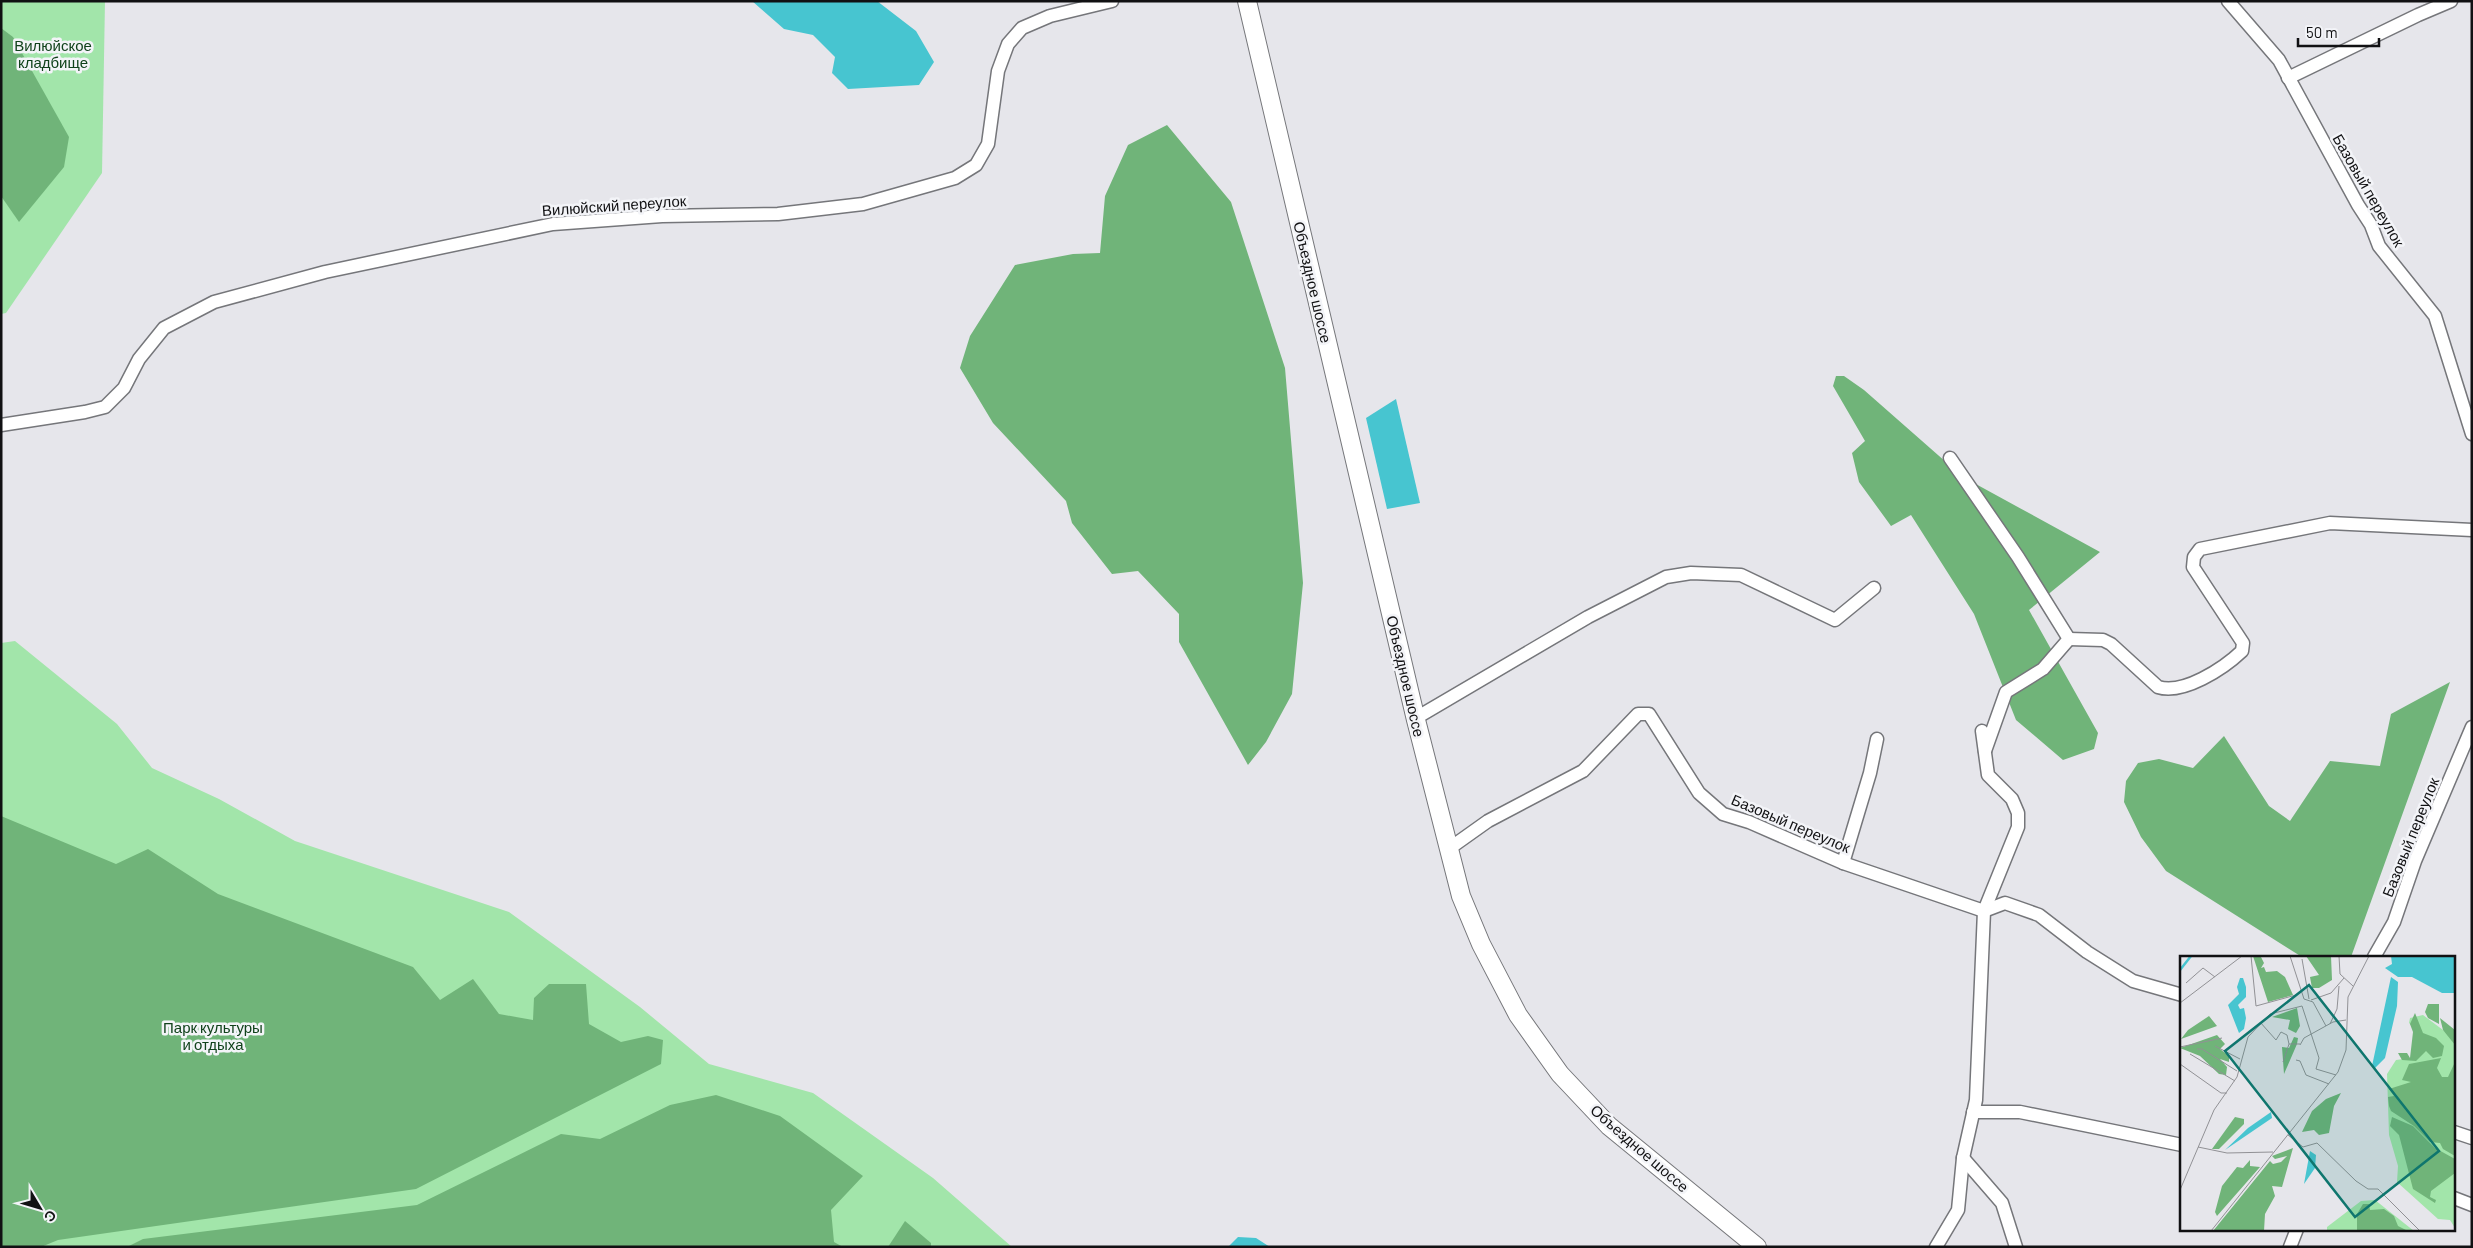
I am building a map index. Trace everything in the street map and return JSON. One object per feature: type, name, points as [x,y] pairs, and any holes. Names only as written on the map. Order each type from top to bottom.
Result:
[{"type":"main road","name":"Объездное шоссе","points":[[1247,1],[1416,718],[1461,896],[1481,944],[1518,1016],[1560,1074],[1609,1126],[1757,1247]]},
{"type":"street","name":"Вилюйский переулок","points":[[1,425],[85,412],[105,407],[124,388],[139,359],[164,328],[214,302],[325,272],[553,224],[662,216],[778,214],[863,204],[955,178],[976,165],[988,144],[998,72],[1008,44],[1022,28],[1050,16],[1112,1]]},
{"type":"street","name":"Базовый переулок","points":[[2228,1],[2280,60],[2358,205],[2371,225],[2379,246],[2435,316],[2472,434]]},
{"type":"street","points":[[2288,78],[2451,1]]},
{"type":"street","points":[[1950,458],[2018,557],[2069,639]]},
{"type":"street","points":[[2069,639],[2103,640],[2111,644],[2158,688],[2168,690],[2188,686],[2242,652],[2243,643],[2193,567],[2194,557],[2200,549],[2330,522],[2472,530]]},
{"type":"street","points":[[1416,718],[1588,617],[1666,577],[1691,573],[1741,575],[1835,620],[1874,588]]},
{"type":"street","points":[[1985,754],[2006,692],[2043,670],[2069,639]]},
{"type":"street","name":"Базовый переулок","points":[[1450,848],[1488,821],[1582,770],[1638,714],[1644,713],[1649,714],[1699,793],[1724,814],[1749,822],[1843,863],[1984,910]]},
{"type":"street","name":"Базовый переулок","points":[[2375,956],[2394,922],[2415,861],[2472,727]]},
{"type":"street","points":[[1936,1247],[1958,1210],[1963,1158],[1973,1112],[1979,1035],[1984,910],[2018,827],[2018,813],[2012,799],[1988,775],[1982,731]]},
{"type":"street","points":[[1843,863],[1870,773],[1877,739]]},
{"type":"street","points":[[1984,910],[2005,903],[2039,915],[2087,952],[2133,981],[2180,994]]},
{"type":"street","points":[[1973,1112],[2020,1112],[2180,1146]]},
{"type":"street","points":[[2456,1133],[2472,1138]]},
{"type":"street","points":[[1963,1158],[2002,1203],[2016,1247]]},
{"type":"street","points":[[2456,1199],[2472,1205]]},
{"type":"street","points":[[2290,1247],[2297,1230]]},
{"type":"green space","name":"Вилюйское кладбище","points":[[1,1],[105,1],[102,173],[6,313],[1,314]]},
{"type":"green space","points":[[1,28],[13,37],[69,137],[64,167],[19,222],[1,196]]},
{"type":"green space","points":[[1167,125],[1231,202],[1285,368],[1303,583],[1292,694],[1266,742],[1248,765],[1179,642],[1179,614],[1138,571],[1112,574],[1072,523],[1066,501],[993,423],[960,368],[970,336],[1015,265],[1073,254],[1100,253],[1105,196],[1128,145]]},
{"type":"green space","points":[[1836,376],[1844,376],[1864,390],[1963,477],[2100,552],[2029,610],[2098,733],[2094,749],[2063,760],[2016,720],[1974,614],[1911,515],[1891,526],[1859,482],[1852,453],[1865,441],[1833,386]]},
{"type":"green space","name":"Парк культуры и отдыха","points":[[15,641],[117,724],[152,768],[219,799],[295,841],[509,912],[640,1007],[709,1064],[813,1093],[933,1178],[1012,1247],[1,1247],[1,643]]},
{"type":"green space","points":[[2450,682],[2351,956],[2300,956],[2166,871],[2141,837],[2124,802],[2126,781],[2138,763],[2159,759],[2193,768],[2224,736],[2269,806],[2290,821],[2330,761],[2380,766],[2391,714]]},
{"type":"green space","points":[[1,816],[116,864],[148,849],[218,894],[413,967],[440,1000],[473,979],[499,1014],[533,1020],[534,998],[549,984],[586,984],[589,1024],[621,1042],[648,1036],[663,1040],[661,1064],[416,1189],[58,1240],[41,1247],[1,1247]]},
{"type":"green space","points":[[716,1095],[780,1116],[863,1176],[831,1210],[834,1242],[843,1247],[127,1247],[143,1239],[417,1205],[561,1134],[600,1139],[670,1105]]},
{"type":"green space","points":[[905,1221],[931,1243],[931,1247],[888,1247]]},
{"type":"water","points":[[752,1],[877,1],[916,31],[934,62],[919,85],[848,89],[832,73],[835,57],[813,35],[784,29]]},
{"type":"water","points":[[1396,399],[1420,503],[1387,509],[1366,418]]},
{"type":"water","points":[[1238,1237],[1256,1238],[1270,1247],[1228,1247]]}]
